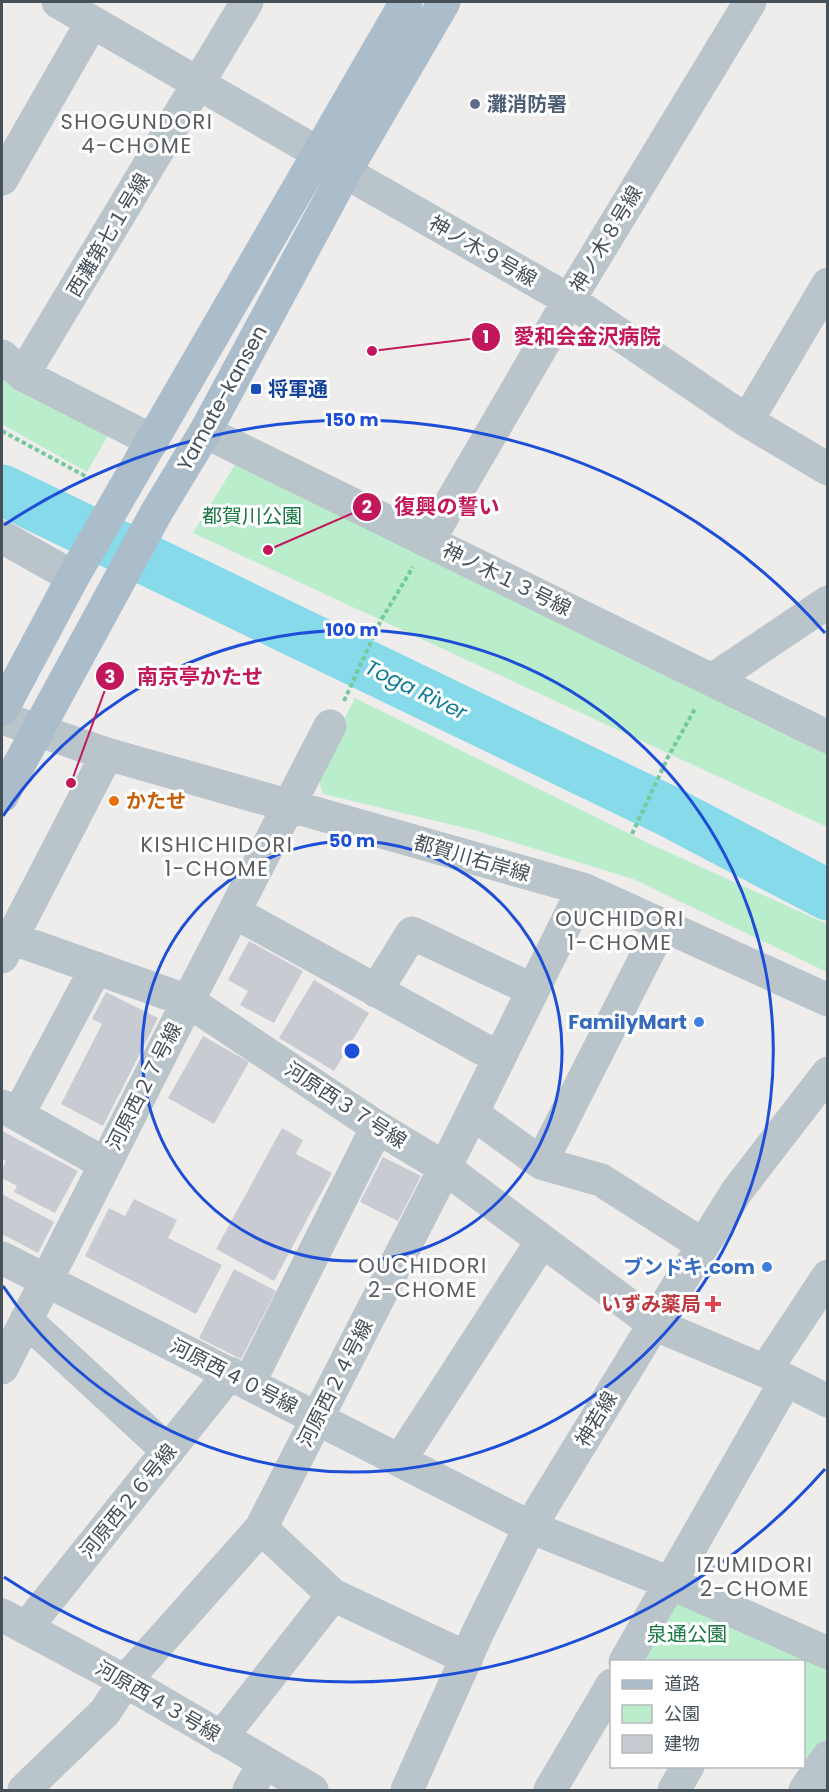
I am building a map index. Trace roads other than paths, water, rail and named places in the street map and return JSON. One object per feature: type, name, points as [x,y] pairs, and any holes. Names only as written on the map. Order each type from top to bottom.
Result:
[{"type":"main road","name":"Yamate-kansen","points":[[2,710],[73,577],[406,2]]},
{"type":"main road","name":"Yamate-kansen","points":[[2,796],[156,513],[205,432],[345,172],[444,2]]},
{"type":"street","name":"神ノ木９号線","points":[[58,2],[199,82],[318,153],[345,172],[569,300],[747,421],[828,469]]},
{"type":"street","name":"西灘第七１号線","points":[[12,366],[199,82],[247,2]]},
{"type":"street","name":"神ノ木８号線","points":[[429,540],[569,300],[750,2]]},
{"type":"street","points":[[2,179],[92,22]]},
{"type":"street","points":[[747,421],[828,284]]},
{"type":"street","points":[[12,366],[153,441]]},
{"type":"street","name":"神ノ木１３号線","points":[[205,432],[828,737]]},
{"type":"street","points":[[2,537],[73,577]]},
{"type":"street","points":[[711,680],[828,602]]},
{"type":"street","name":"河原西２７号線","points":[[2,1368],[337,714]]},
{"type":"street","name":"都賀川右岸線","points":[[2,718],[107,754],[583,889],[828,1000]]},
{"type":"street","points":[[6,948],[107,754]]},
{"type":"street","name":"河原西２４号線","points":[[24,1791],[105,1712],[125,1681],[261,1528],[445,1168],[583,889]]},
{"type":"street","points":[[234,912],[499,1058]]},
{"type":"street","points":[[541,1162],[662,925]]},
{"type":"street","points":[[376,991],[412,933],[532,990]]},
{"type":"street","name":"河原西３７号線","points":[[6,948],[96,968],[188,1001],[377,1127],[445,1168],[654,1324],[776,1376],[828,1401]]},
{"type":"street","points":[[96,968],[10,1111],[105,1164]]},
{"type":"street","name":"神若線","points":[[407,1791],[530,1527],[737,1191],[828,1072]]},
{"type":"street","points":[[472,1113],[541,1162],[601,1180],[703,1245]]},
{"type":"street","name":"河原西２６号線","points":[[14,1622],[168,1451],[240,1378],[377,1127]]},
{"type":"street","points":[[400,1460],[542,1241]]},
{"type":"street","name":"河原西４０号線","points":[[2,1258],[530,1527],[670,1583],[828,1653]]},
{"type":"street","points":[[626,1660],[670,1583],[828,1276]]},
{"type":"street","points":[[26,1320],[168,1451]]},
{"type":"street","points":[[261,1528],[333,1595],[467,1658]]},
{"type":"street","points":[[221,1737],[333,1595]]},
{"type":"street","name":"河原西４３号線","points":[[14,1622],[125,1681],[312,1791]]},
{"type":"street","points":[[550,1791],[610,1688]]},
{"type":"street","points":[[249,1791],[264,1763]]},
{"type":"street","points":[[674,1791],[687,1768]]},
{"type":"waterway","name":"Toga River","points":[[2,490],[668,811],[828,895]]},
{"type":"place","name":"灘消防署","points":[[475,104]]},
{"type":"place","name":"愛和会金沢病院","points":[[372,351]]},
{"type":"place","name":"将軍通","points":[[256,389]]},
{"type":"place","name":"復興の誓い","points":[[268,550]]},
{"type":"place","name":"南京亭かたせ","points":[[71,783]]},
{"type":"place","name":"かたせ","points":[[114,801]]},
{"type":"place","name":"FamilyMart","points":[[699,1022]]},
{"type":"place","name":"ブンドキ.com","points":[[767,1267]]},
{"type":"place","name":"いずみ薬局","points":[[713,1304]]},
{"type":"district","name":"SHOGUNDORI 4-CHOME","points":[[137,134]]},
{"type":"district","name":"KISHICHIDORI 1-CHOME","points":[[217,857]]},
{"type":"district","name":"OUCHIDORI 1-CHOME","points":[[620,931]]},
{"type":"district","name":"OUCHIDORI 2-CHOME","points":[[423,1278]]},
{"type":"district","name":"IZUMIDORI 2-CHOME","points":[[755,1577]]},
{"type":"park label","name":"都賀川公園","points":[[252,516]]},
{"type":"park label","name":"泉通公園","points":[[687,1634]]}]
